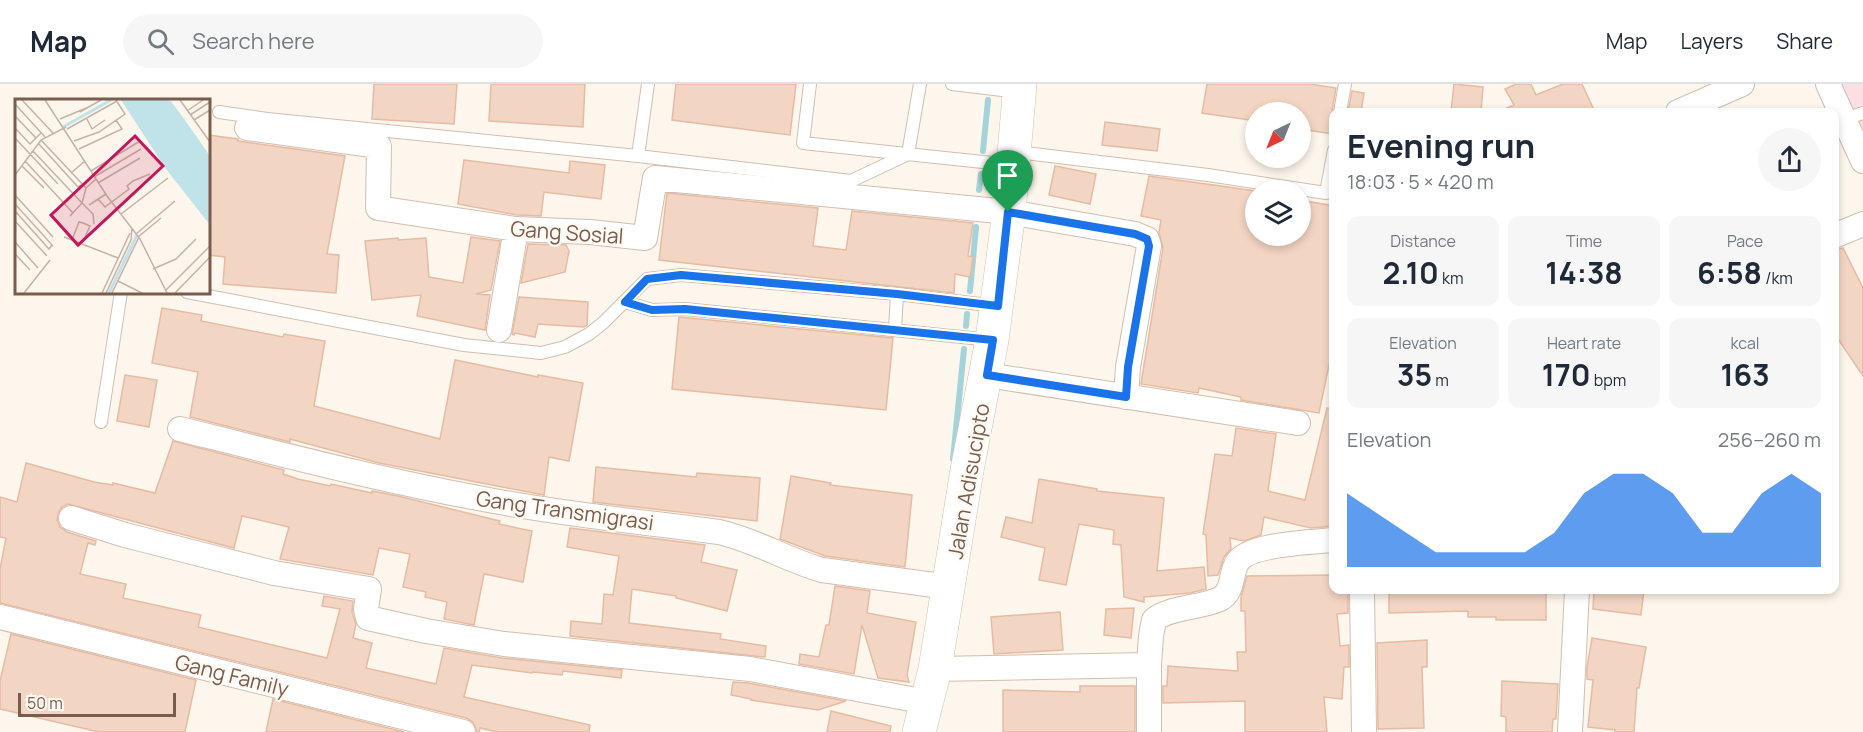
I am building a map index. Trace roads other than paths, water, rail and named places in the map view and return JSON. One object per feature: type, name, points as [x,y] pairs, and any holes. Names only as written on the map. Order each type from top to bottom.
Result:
[{"type":"main road","name":"Jalan Adisucipto","points":[[923,717],[935,669],[967,470],[993,340],[1020,88]]},
{"type":"street","points":[[1687,108],[1742,84]]},
{"type":"street","points":[[1828,84],[1854,116],[1863,161]]},
{"type":"street","name":"Gang Sosial","points":[[248,128],[378,146],[378,208],[516,229],[590,232],[645,238],[655,178],[1008,212]]},
{"type":"street","points":[[1008,212],[1135,234],[1147,239],[1149,246],[1128,367],[1126,397]]},
{"type":"street","points":[[1839,234],[1863,224]]},
{"type":"street","points":[[499,330],[516,229]]},
{"type":"street","points":[[987,375],[1298,423]]},
{"type":"street","name":"Gang Transmigrasi","points":[[180,429],[330,466],[494,501],[576,515],[663,524],[742,537],[802,564],[822,570],[949,587]]},
{"type":"street","points":[[70,518],[125,535],[274,573],[369,589],[366,609],[368,618],[426,631],[504,644],[750,669],[923,717]]},
{"type":"street","points":[[1149,732],[1149,664],[1154,620],[1164,614],[1205,605],[1222,597],[1230,590],[1238,561],[1246,555],[1266,548],[1329,541]]},
{"type":"street","points":[[1362,594],[1364,732]]},
{"type":"street","points":[[1570,732],[1577,594]]},
{"type":"street","name":"Gang Family","points":[[0,617],[463,732]]},
{"type":"street","points":[[935,669],[1149,664]]},
{"type":"lane","points":[[638,156],[648,84]]},
{"type":"lane","points":[[810,84],[803,143],[908,154],[1013,158],[1208,175],[1326,193],[1329,177]]},
{"type":"lane","points":[[908,154],[920,84]]},
{"type":"lane","points":[[952,84],[1020,88]]},
{"type":"lane","points":[[1341,108],[1345,84]]},
{"type":"lane","points":[[219,112],[851,181],[908,154]]},
{"type":"lane","points":[[197,294],[464,345],[541,353],[565,347],[589,334],[647,279],[681,275],[897,294],[998,306]]},
{"type":"lane","points":[[101,422],[121,294]]},
{"type":"lane","points":[[895,330],[897,294]]},
{"type":"lane","points":[[625,302],[652,310],[685,309],[993,340]]},
{"type":"waterway","points":[[983,151],[988,100]]},
{"type":"waterway","points":[[979,190],[981,174]]},
{"type":"waterway","points":[[970,291],[976,227]]},
{"type":"waterway","points":[[966,326],[967,314]]},
{"type":"waterway","points":[[953,459],[964,349]]}]
